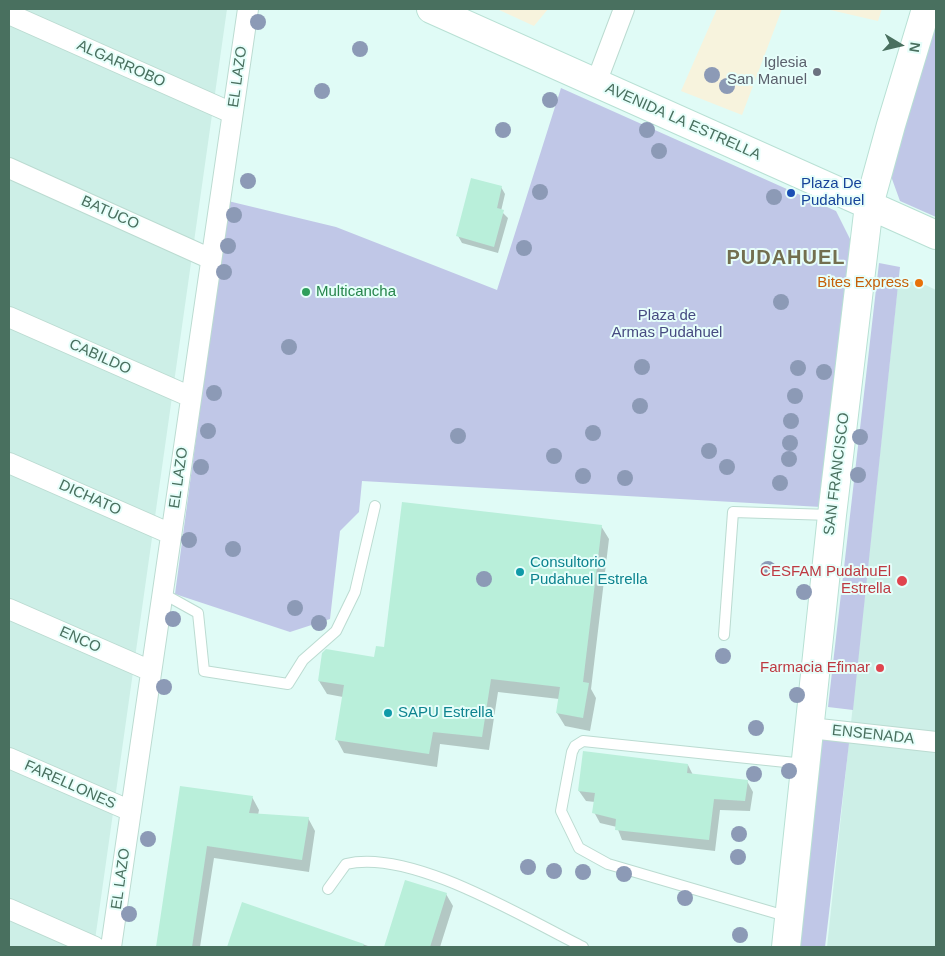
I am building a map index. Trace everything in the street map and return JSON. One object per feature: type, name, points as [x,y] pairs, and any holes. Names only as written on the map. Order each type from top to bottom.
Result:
[{"type":"main road","name":"AVENIDA LA ESTRELLA","points":[[431,9],[936,235]]},
{"type":"main road","name":"SAN FRANCISCO","points":[[786,947],[832,515],[869,205],[926,9]]},
{"type":"street","name":"EL LAZO","points":[[111,947],[248,9]]},
{"type":"street","points":[[596,83],[624,9]]},
{"type":"street","name":"ALGARROBO","points":[[9,14],[232,113]]},
{"type":"street","name":"BATUCO","points":[[9,168],[211,258]]},
{"type":"street","name":"CABILDO","points":[[9,317],[191,397]]},
{"type":"street","name":"DICHATO","points":[[9,462],[171,534]]},
{"type":"street","name":"ENCO","points":[[9,609],[151,671]]},
{"type":"street","name":"ENSENADA","points":[[810,728],[936,742]]},
{"type":"street","name":"FARELLONES","points":[[9,758],[131,812]]},
{"type":"street","points":[[9,909],[95,947]]},
{"type":"lane","points":[[162,593],[198,613],[204,672],[288,684],[303,660],[336,631],[355,592],[375,506]]},
{"type":"lane","points":[[724,635],[733,512],[832,515]]},
{"type":"lane","points":[[789,918],[608,864],[579,848],[560,811],[572,752],[575,746],[583,741],[806,764]]},
{"type":"lane","points":[[328,889],[346,864],[361,860],[424,871],[466,889],[583,947]]},
{"type":"shaded area","points":[[9,9],[227,9],[94,947],[9,947]]},
{"type":"shaded area","points":[[497,9],[548,9],[534,26]]},
{"type":"shaded area","points":[[717,9],[782,9],[742,115],[681,91]]},
{"type":"shaded area","points":[[826,9],[882,9],[878,21]]},
{"type":"shaded area","points":[[917,281],[936,290],[936,947],[827,947],[898,284]]},
{"type":"green space","points":[[936,9],[936,217],[900,201],[888,168]]},
{"type":"green space","name":"Plaza de Armas Pudahuel","points":[[561,88],[836,211],[851,241],[821,507],[362,481],[359,512],[340,531],[330,619],[290,632],[175,594],[228,201],[336,227],[497,290]]},
{"type":"green space","points":[[879,263],[900,267],[853,710],[828,707]]},
{"type":"green space","points":[[817,731],[850,735],[825,947],[794,947]]},
{"type":"building","points":[[471,178],[502,186],[497,208],[504,210],[494,247],[456,236]]},
{"type":"building","points":[[402,502],[602,525],[583,682],[589,683],[583,718],[556,713],[560,687],[491,679],[482,737],[433,732],[429,754],[335,740],[344,685],[318,681],[322,653],[326,649],[374,657],[376,646],[384,647]]},
{"type":"building","points":[[583,751],[688,764],[687,773],[748,780],[745,801],[714,799],[709,840],[615,830],[616,819],[592,813],[595,793],[578,791]]},
{"type":"building","points":[[180,786],[253,796],[249,813],[309,817],[302,860],[207,846],[192,947],[156,947]]},
{"type":"building","points":[[405,880],[447,893],[430,947],[384,947]]},
{"type":"building","points":[[242,902],[364,944],[363,947],[227,947]]},
{"type":"place","name":"Iglesia San Manuel","points":[[817,72]]},
{"type":"place","name":"Plaza De Pudahuel","points":[[791,193]]},
{"type":"place","name":"Bites Express","points":[[919,283]]},
{"type":"place","name":"Multicancha","points":[[306,292]]},
{"type":"place","name":"Consultorio Pudahuel Estrella","points":[[520,572]]},
{"type":"place","name":"CESFAM PudahuEl Estrella","points":[[902,581]]},
{"type":"place","name":"Farmacia Efimar","points":[[880,668]]},
{"type":"place","name":"SAPU Estrella","points":[[388,713]]},
{"type":"district","name":"PUDAHUEL","points":[[786,258]]}]
